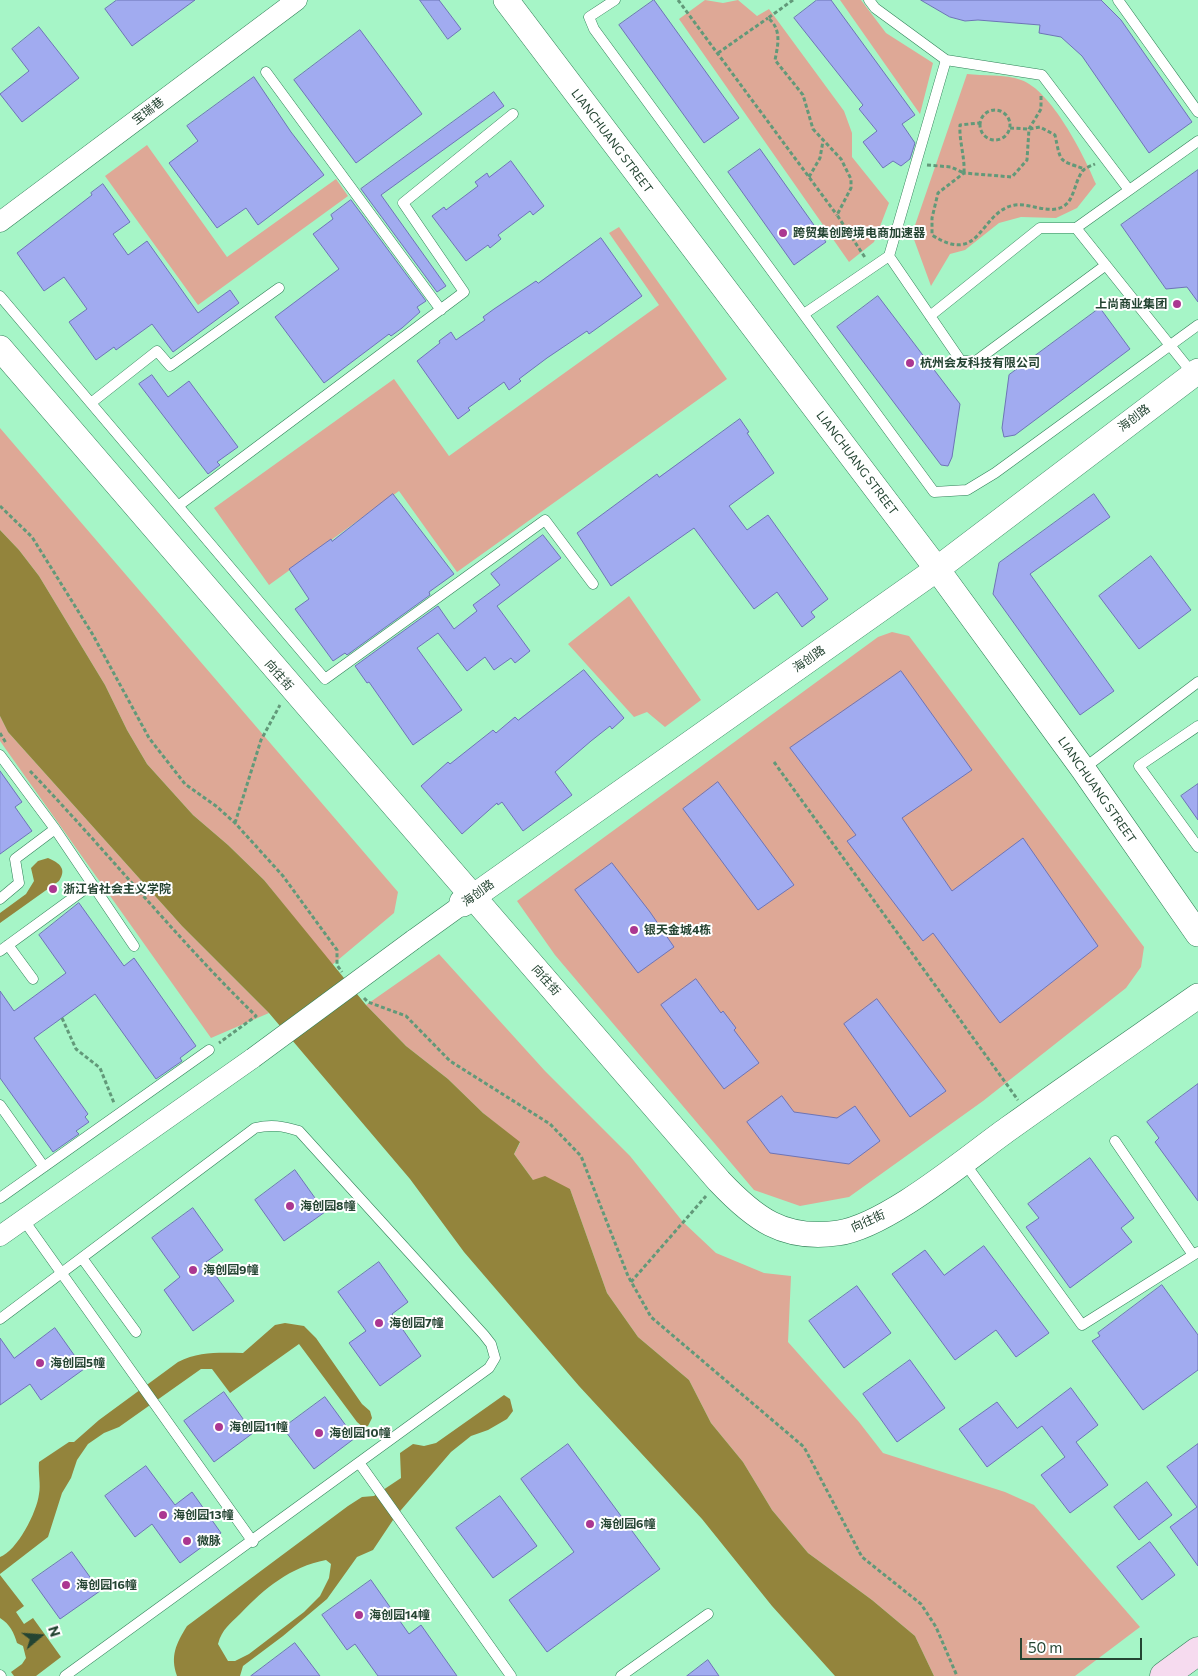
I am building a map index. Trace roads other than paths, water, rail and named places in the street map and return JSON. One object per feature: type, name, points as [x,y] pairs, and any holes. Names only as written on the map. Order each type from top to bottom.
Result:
[{"type":"main road","points":[[1164,1676],[1198,1651]]},
{"type":"street","name":"宝瑞巷","points":[[0,222],[297,0]]},
{"type":"street","name":"LIANCHUANG STREET","points":[[506,0],[937,568],[1083,769],[1198,934]]},
{"type":"street","name":"向往街","points":[[0,348],[468,900]]},
{"type":"street","name":"向往街","points":[[0,367],[284,696],[719,1181],[757,1217],[780,1228],[804,1234],[838,1233],[866,1225],[881,1217],[963,1161],[1198,996]]},
{"type":"street","name":"海创路","points":[[0,1234],[253,1058],[468,900],[937,568],[1195,372]]},
{"type":"lane","points":[[615,0],[589,18],[594,29],[934,492],[967,490],[994,473],[1198,326]]},
{"type":"lane","points":[[869,0],[875,8],[946,60],[1042,75],[1129,190]]},
{"type":"lane","points":[[1118,0],[1198,112]]},
{"type":"lane","points":[[804,314],[889,256],[946,60]]},
{"type":"lane","points":[[266,72],[440,310]]},
{"type":"lane","points":[[178,506],[464,292],[403,203],[513,114]]},
{"type":"lane","points":[[930,316],[1040,228],[1076,228],[1198,141]]},
{"type":"lane","points":[[1076,228],[1171,347],[1195,372]]},
{"type":"lane","points":[[889,256],[961,362],[976,361],[1106,265]]},
{"type":"lane","points":[[91,403],[157,351],[170,366],[279,288]]},
{"type":"lane","points":[[0,296],[325,679],[545,520],[593,584]]},
{"type":"lane","points":[[1083,769],[1198,682]]},
{"type":"lane","points":[[1198,726],[1139,766],[1198,847]]},
{"type":"lane","points":[[0,755],[55,829],[134,946]]},
{"type":"lane","points":[[0,899],[19,883],[15,859],[55,829]]},
{"type":"lane","points":[[33,979],[4,948],[92,884]]},
{"type":"lane","points":[[0,1198],[209,1050]]},
{"type":"lane","points":[[0,1105],[44,1167]]},
{"type":"lane","points":[[0,1319],[254,1128],[266,1125],[284,1126],[299,1131],[484,1335],[491,1344],[495,1358],[490,1368],[253,1542],[65,1676]]},
{"type":"lane","points":[[963,1161],[1082,1325],[1195,1253],[1115,1141]]},
{"type":"lane","points":[[23,1219],[253,1542]]},
{"type":"lane","points":[[82,1258],[136,1332]]},
{"type":"lane","points":[[360,1464],[511,1676]]},
{"type":"lane","points":[[621,1676],[708,1614]]},
{"type":"place","name":"跨贸集创跨境电商加速器","points":[[783,233]]},
{"type":"place","name":"上尚商业集团","points":[[1177,304]]},
{"type":"place","name":"杭州会友科技有限公司","points":[[910,363]]},
{"type":"place","name":"浙江省社会主义学院","points":[[53,889]]},
{"type":"place","name":"银天金城4栋","points":[[634,930]]},
{"type":"place","name":"海创园8幢","points":[[290,1206]]},
{"type":"place","name":"海创园9幢","points":[[193,1270]]},
{"type":"place","name":"海创园7幢","points":[[379,1323]]},
{"type":"place","name":"海创园5幢","points":[[40,1363]]},
{"type":"place","name":"海创园11幢","points":[[219,1427]]},
{"type":"place","name":"海创园10幢","points":[[319,1433]]},
{"type":"place","name":"海创园13幢","points":[[163,1515]]},
{"type":"place","name":"海创园6幢","points":[[590,1524]]},
{"type":"place","name":"微脉","points":[[187,1541]]},
{"type":"place","name":"海创园16幢","points":[[66,1585]]},
{"type":"place","name":"海创园14幢","points":[[359,1615]]}]
